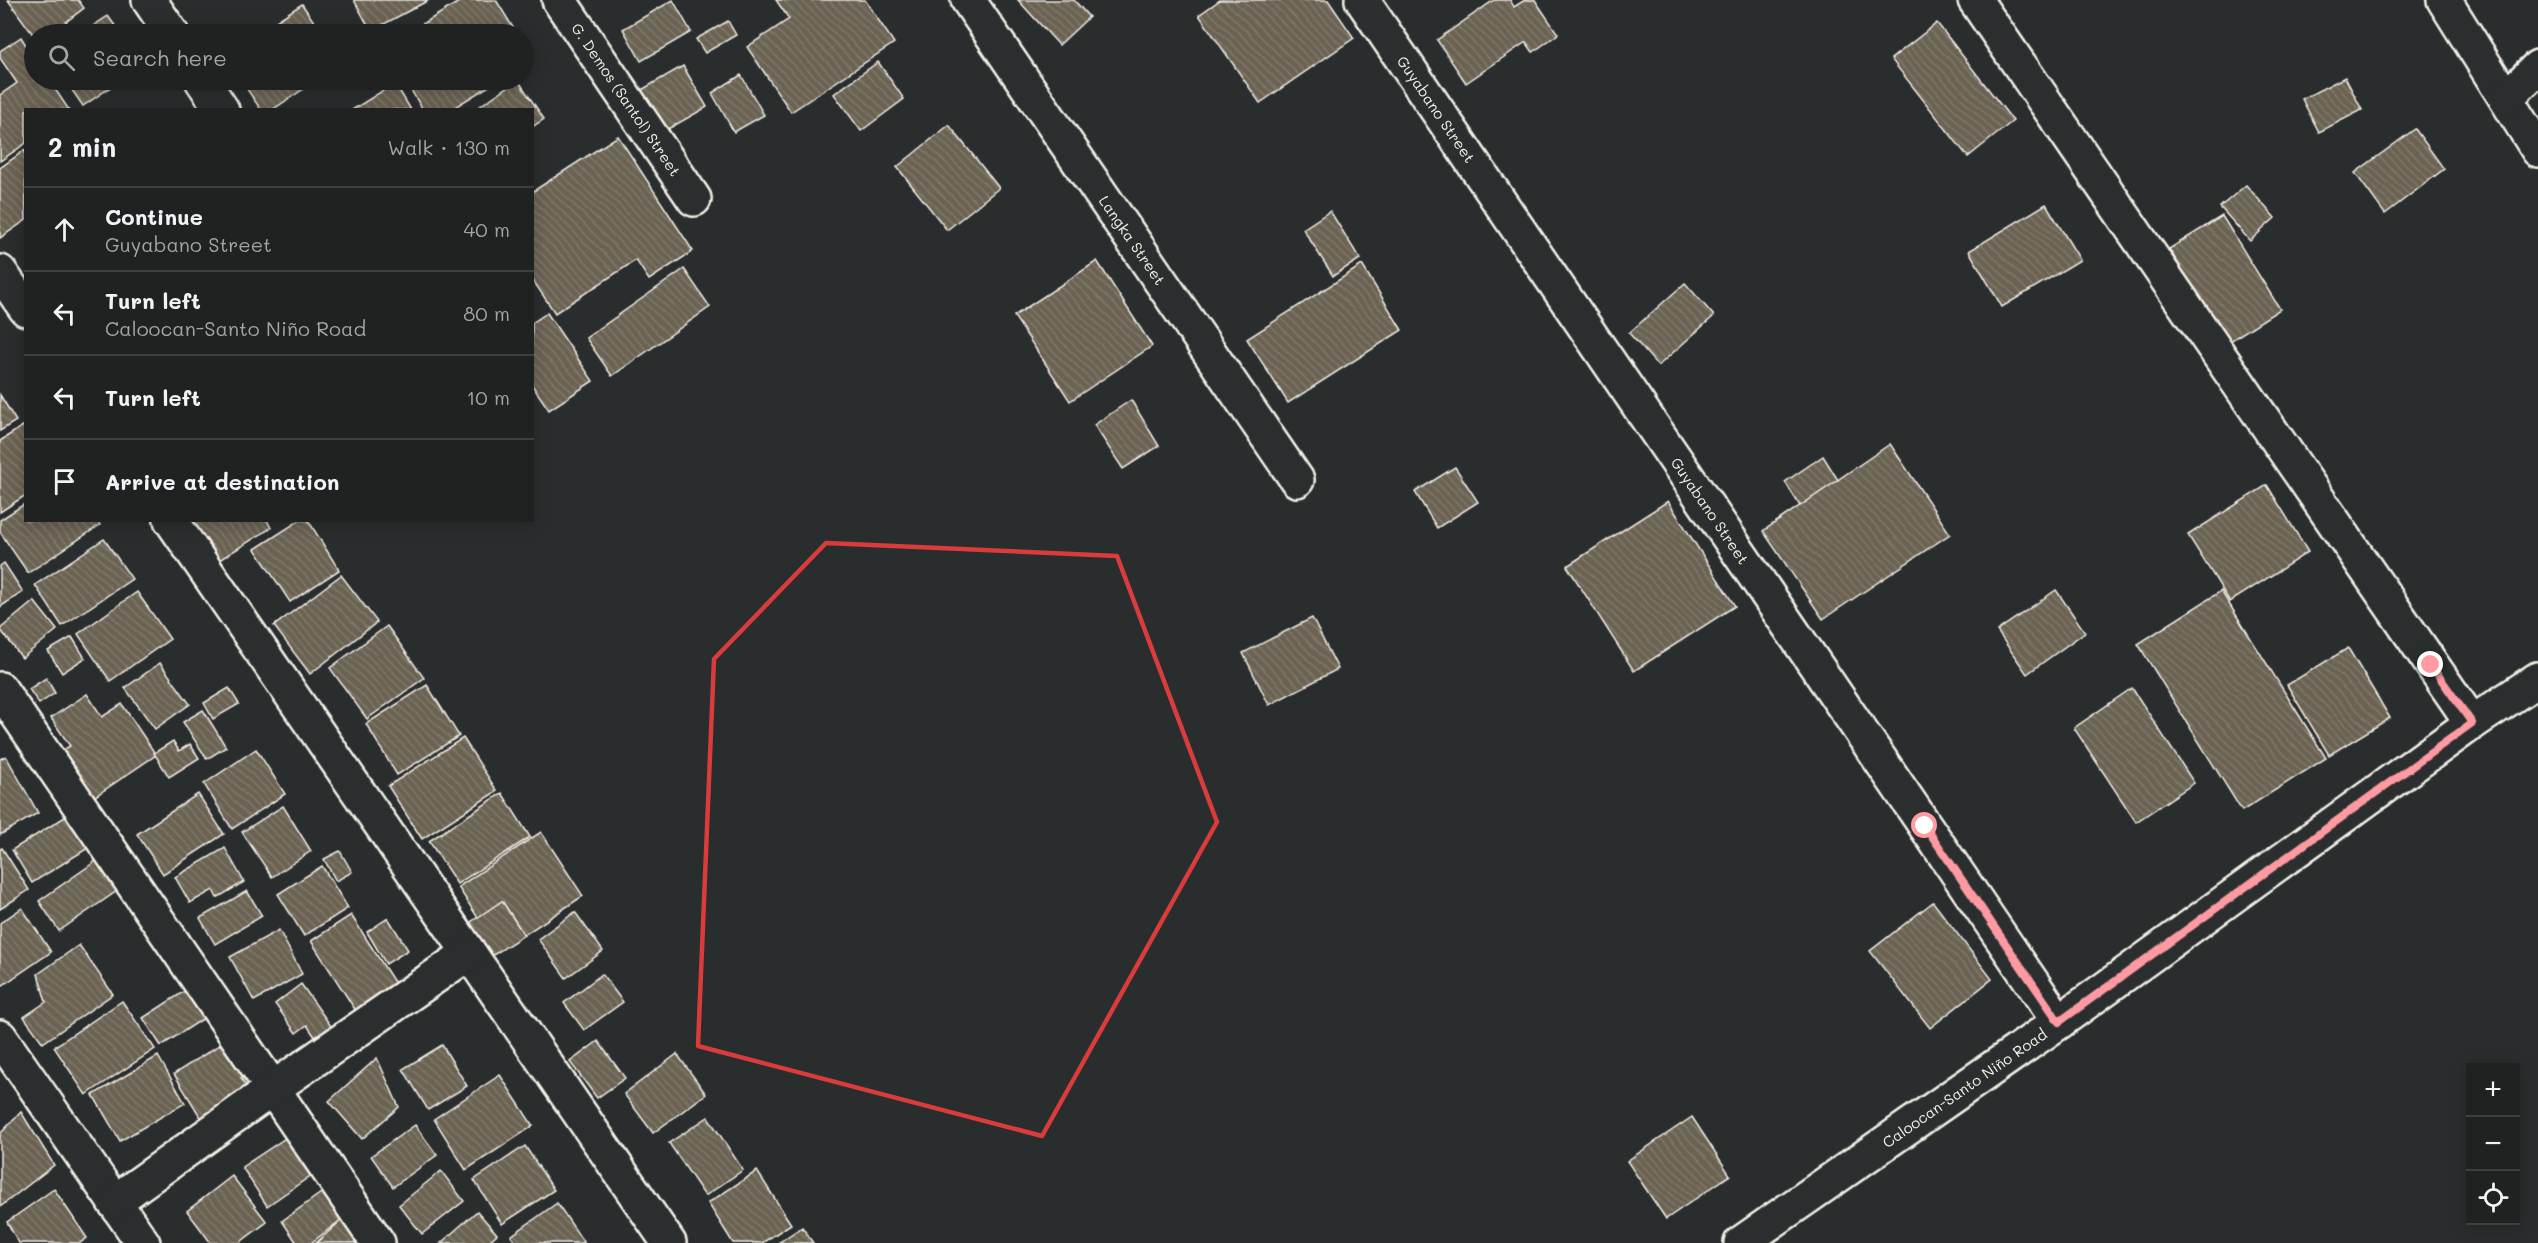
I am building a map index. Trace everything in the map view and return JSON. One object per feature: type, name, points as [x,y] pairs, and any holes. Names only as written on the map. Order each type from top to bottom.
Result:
[{"type":"street","points":[[149,0],[165,24]]},
{"type":"street","name":"G. Demos (Santol) Street","points":[[559,0],[694,199]]},
{"type":"street","name":"Langka Street","points":[[968,0],[1297,480]]},
{"type":"street","name":"Guyabano Street","points":[[1362,0],[2059,1022]]},
{"type":"street","points":[[1975,0],[2472,723]]},
{"type":"street","points":[[2444,0],[2538,150]]},
{"type":"street","points":[[2506,98],[2538,67]]},
{"type":"street","points":[[209,90],[221,108]]},
{"type":"street","points":[[172,522],[669,1243]]},
{"type":"street","name":"Caloocan-Santo Niño Road","points":[[1740,1243],[2059,1022],[2472,723],[2538,679]]},
{"type":"street","points":[[0,688],[378,1243]]},
{"type":"street","points":[[114,1202],[469,953]]},
{"type":"street","points":[[0,1037],[143,1243]]},
{"type":"highlighted area","points":[[826,543],[1117,556],[1217,822],[1042,1136],[698,1046],[714,659]]},
{"type":"building","points":[[8,0],[78,0],[84,8],[63,24],[25,24]]},
{"type":"building","points":[[354,0],[429,0],[384,24],[367,24]]},
{"type":"building","points":[[462,0],[496,0],[511,24],[422,24]]},
{"type":"building","points":[[673,0],[691,32],[641,61],[623,29]]},
{"type":"building","points":[[776,0],[865,0],[894,43],[791,112],[747,47],[789,19]]},
{"type":"building","points":[[1018,0],[1074,0],[1089,17],[1059,45]]},
{"type":"building","points":[[1220,0],[1328,0],[1354,38],[1260,103],[1199,15]]},
{"type":"building","points":[[1494,0],[1510,0],[1514,7],[1525,0],[1535,0],[1558,34],[1533,52],[1526,42],[1466,83],[1437,40]]},
{"type":"building","points":[[302,4],[315,24],[271,24]]},
{"type":"building","points":[[108,16],[114,24],[96,24]]},
{"type":"building","points":[[728,21],[736,35],[705,53],[696,39]]},
{"type":"building","points":[[1937,23],[2013,121],[1968,157],[1891,59]]},
{"type":"building","points":[[21,37],[24,42],[24,90],[56,90],[68,108],[24,108],[24,144],[0,161],[0,95],[17,83],[0,58],[0,51]]},
{"type":"building","points":[[878,62],[904,99],[861,131],[834,94]]},
{"type":"building","points":[[683,66],[707,107],[661,133],[638,92]]},
{"type":"building","points":[[741,75],[764,115],[734,132],[712,93]]},
{"type":"building","points":[[2345,77],[2362,110],[2319,132],[2302,99]]},
{"type":"building","points":[[72,90],[106,90],[83,106]]},
{"type":"building","points":[[248,90],[302,90],[275,108],[260,108]]},
{"type":"building","points":[[384,90],[399,90],[410,108],[355,108]]},
{"type":"building","points":[[411,90],[483,90],[453,108],[422,108]]},
{"type":"building","points":[[503,90],[525,90],[544,119],[534,126],[534,108],[477,108]]},
{"type":"building","points":[[949,125],[999,188],[947,230],[897,167]]},
{"type":"building","points":[[2415,129],[2444,169],[2385,214],[2355,173]]},
{"type":"building","points":[[618,136],[693,251],[649,280],[636,260],[555,313],[534,282],[534,191]]},
{"type":"building","points":[[24,151],[24,221],[0,238],[0,168]]},
{"type":"building","points":[[2246,185],[2275,218],[2250,241],[2220,207]]},
{"type":"building","points":[[2046,204],[2080,260],[2002,307],[1969,251]]},
{"type":"building","points":[[1330,211],[1360,259],[1333,276],[1303,229]]},
{"type":"building","points":[[2222,216],[2280,309],[2227,343],[2169,249]]},
{"type":"building","points":[[1097,261],[1152,346],[1070,401],[1014,316]]},
{"type":"building","points":[[1362,265],[1402,330],[1288,403],[1247,339]]},
{"type":"building","points":[[684,269],[710,307],[612,376],[586,338]]},
{"type":"building","points":[[1685,283],[1714,316],[1658,366],[1629,333]]},
{"type":"building","points":[[547,313],[593,381],[549,410],[534,388],[534,322]]},
{"type":"building","points":[[0,395],[16,421],[0,431]]},
{"type":"building","points":[[1131,400],[1159,446],[1123,469],[1094,425]]},
{"type":"building","points":[[24,425],[24,496],[0,512],[0,441]]},
{"type":"building","points":[[1890,444],[1950,534],[1823,619],[1763,531]]},
{"type":"building","points":[[1823,456],[1838,480],[1800,506],[1785,482]]},
{"type":"building","points":[[1455,467],[1478,502],[1437,528],[1415,492]]},
{"type":"building","points":[[2267,485],[2308,552],[2230,602],[2188,535]]},
{"type":"building","points":[[1668,501],[1735,606],[1634,671],[1567,566]]},
{"type":"building","points":[[24,504],[24,522],[98,522],[100,525],[28,573],[0,532],[0,520]]},
{"type":"building","points":[[192,522],[268,522],[271,528],[216,562]]},
{"type":"building","points":[[297,522],[309,522],[339,570],[290,602],[255,549]]},
{"type":"building","points":[[104,539],[132,579],[62,626],[35,585]]},
{"type":"building","points":[[4,563],[23,592],[0,607],[0,566]]},
{"type":"building","points":[[341,575],[377,622],[310,674],[274,626]]},
{"type":"building","points":[[2056,590],[2085,632],[2027,674],[1997,631]]},
{"type":"building","points":[[2221,591],[2326,758],[2242,811],[2138,644]]},
{"type":"building","points":[[137,592],[170,639],[110,681],[78,634]]},
{"type":"building","points":[[34,601],[57,630],[22,658],[0,629]]},
{"type":"building","points":[[1312,618],[1338,669],[1269,705],[1243,653]]},
{"type":"building","points":[[387,626],[424,678],[367,719],[330,668]]},
{"type":"building","points":[[72,637],[85,658],[62,673],[48,651]]},
{"type":"building","points":[[2348,648],[2390,718],[2329,755],[2287,685]]},
{"type":"building","points":[[160,663],[190,704],[155,729],[125,688]]},
{"type":"building","points":[[46,678],[55,693],[39,704],[29,689]]},
{"type":"building","points":[[427,685],[459,736],[397,775],[366,724]]},
{"type":"building","points":[[229,688],[239,704],[213,719],[204,703]]},
{"type":"building","points":[[2132,688],[2194,783],[2136,822],[2074,728]]},
{"type":"building","points":[[87,694],[102,717],[122,704],[156,755],[94,797],[63,750],[70,746],[51,718]]},
{"type":"building","points":[[203,710],[226,747],[207,759],[183,722]]},
{"type":"building","points":[[463,738],[497,791],[422,839],[388,786]]},
{"type":"building","points":[[173,741],[179,751],[190,744],[199,758],[169,777],[154,753]]},
{"type":"building","points":[[256,749],[285,794],[232,829],[204,784]]},
{"type":"building","points":[[6,756],[38,813],[0,835],[0,759]]},
{"type":"building","points":[[502,793],[530,837],[457,884],[429,841]]},
{"type":"building","points":[[198,794],[224,834],[163,874],[137,834]]},
{"type":"building","points":[[283,806],[311,851],[272,877],[242,832]]},
{"type":"building","points":[[76,810],[96,843],[32,883],[12,850]]},
{"type":"building","points":[[541,832],[583,896],[524,935],[502,901],[478,918],[458,887]]},
{"type":"building","points":[[2,848],[29,890],[0,909],[0,849]]},
{"type":"building","points":[[225,848],[244,882],[217,898],[213,890],[190,903],[175,877]]},
{"type":"building","points":[[340,851],[352,872],[336,881],[324,859]]},
{"type":"building","points":[[96,861],[117,891],[59,931],[39,901]]},
{"type":"building","points":[[322,866],[348,908],[304,936],[278,894]]},
{"type":"building","points":[[247,891],[262,916],[215,944],[200,918]]},
{"type":"building","points":[[502,901],[524,935],[487,959],[465,926]]},
{"type":"building","points":[[1933,902],[1992,979],[1930,1028],[1870,951]]},
{"type":"building","points":[[22,908],[51,952],[0,987],[0,923]]},
{"type":"building","points":[[575,912],[603,951],[566,978],[538,939]]},
{"type":"building","points":[[351,915],[396,985],[356,1011],[311,941]]},
{"type":"building","points":[[388,918],[408,950],[386,964],[367,932]]},
{"type":"building","points":[[279,930],[302,974],[254,1001],[230,957]]},
{"type":"building","points":[[79,945],[113,994],[43,1043],[24,1017],[46,1002],[38,974]]},
{"type":"building","points":[[602,974],[623,1002],[584,1030],[564,1003]]},
{"type":"building","points":[[301,984],[333,1029],[317,1040],[307,1025],[296,1033],[275,1004]]},
{"type":"building","points":[[194,985],[212,1013],[161,1046],[143,1018]]},
{"type":"building","points":[[122,1001],[155,1049],[86,1095],[54,1047]]},
{"type":"building","points":[[233,1036],[254,1070],[241,1078],[252,1096],[206,1126],[174,1074]]},
{"type":"building","points":[[598,1041],[625,1078],[597,1098],[570,1062]]},
{"type":"building","points":[[442,1045],[467,1086],[428,1110],[403,1069]]},
{"type":"building","points":[[677,1054],[706,1094],[653,1133],[624,1094]]},
{"type":"building","points":[[158,1056],[185,1103],[120,1141],[93,1095]]},
{"type":"building","points":[[377,1058],[399,1107],[362,1139],[329,1101]]},
{"type":"building","points":[[500,1075],[533,1126],[466,1170],[434,1119]]},
{"type":"building","points":[[21,1112],[54,1165],[0,1207],[0,1134]]},
{"type":"building","points":[[708,1117],[743,1170],[705,1196],[669,1143]]},
{"type":"building","points":[[1692,1117],[1730,1175],[1666,1219],[1627,1161]]},
{"type":"building","points":[[415,1125],[437,1155],[393,1187],[371,1156]]},
{"type":"building","points":[[293,1133],[319,1170],[267,1206],[242,1167]]},
{"type":"building","points":[[525,1146],[554,1190],[502,1224],[474,1180]]},
{"type":"building","points":[[441,1171],[464,1201],[422,1234],[399,1205]]},
{"type":"building","points":[[757,1171],[791,1224],[762,1243],[733,1243],[708,1203]]},
{"type":"building","points":[[232,1176],[267,1222],[239,1243],[211,1243],[187,1211]]},
{"type":"building","points":[[328,1188],[346,1216],[311,1243],[297,1243],[282,1221]]},
{"type":"building","points":[[54,1189],[87,1238],[80,1243],[19,1243],[7,1222]]},
{"type":"building","points":[[557,1203],[584,1243],[516,1243],[511,1236]]},
{"type":"building","points":[[477,1211],[497,1234],[487,1243],[441,1243]]},
{"type":"building","points":[[346,1216],[373,1243],[316,1243]]},
{"type":"building","points":[[802,1227],[813,1243],[778,1243]]},
{"type":"route","points":[[1925,826],[2059,1022],[2472,723],[2431,665]]}]
